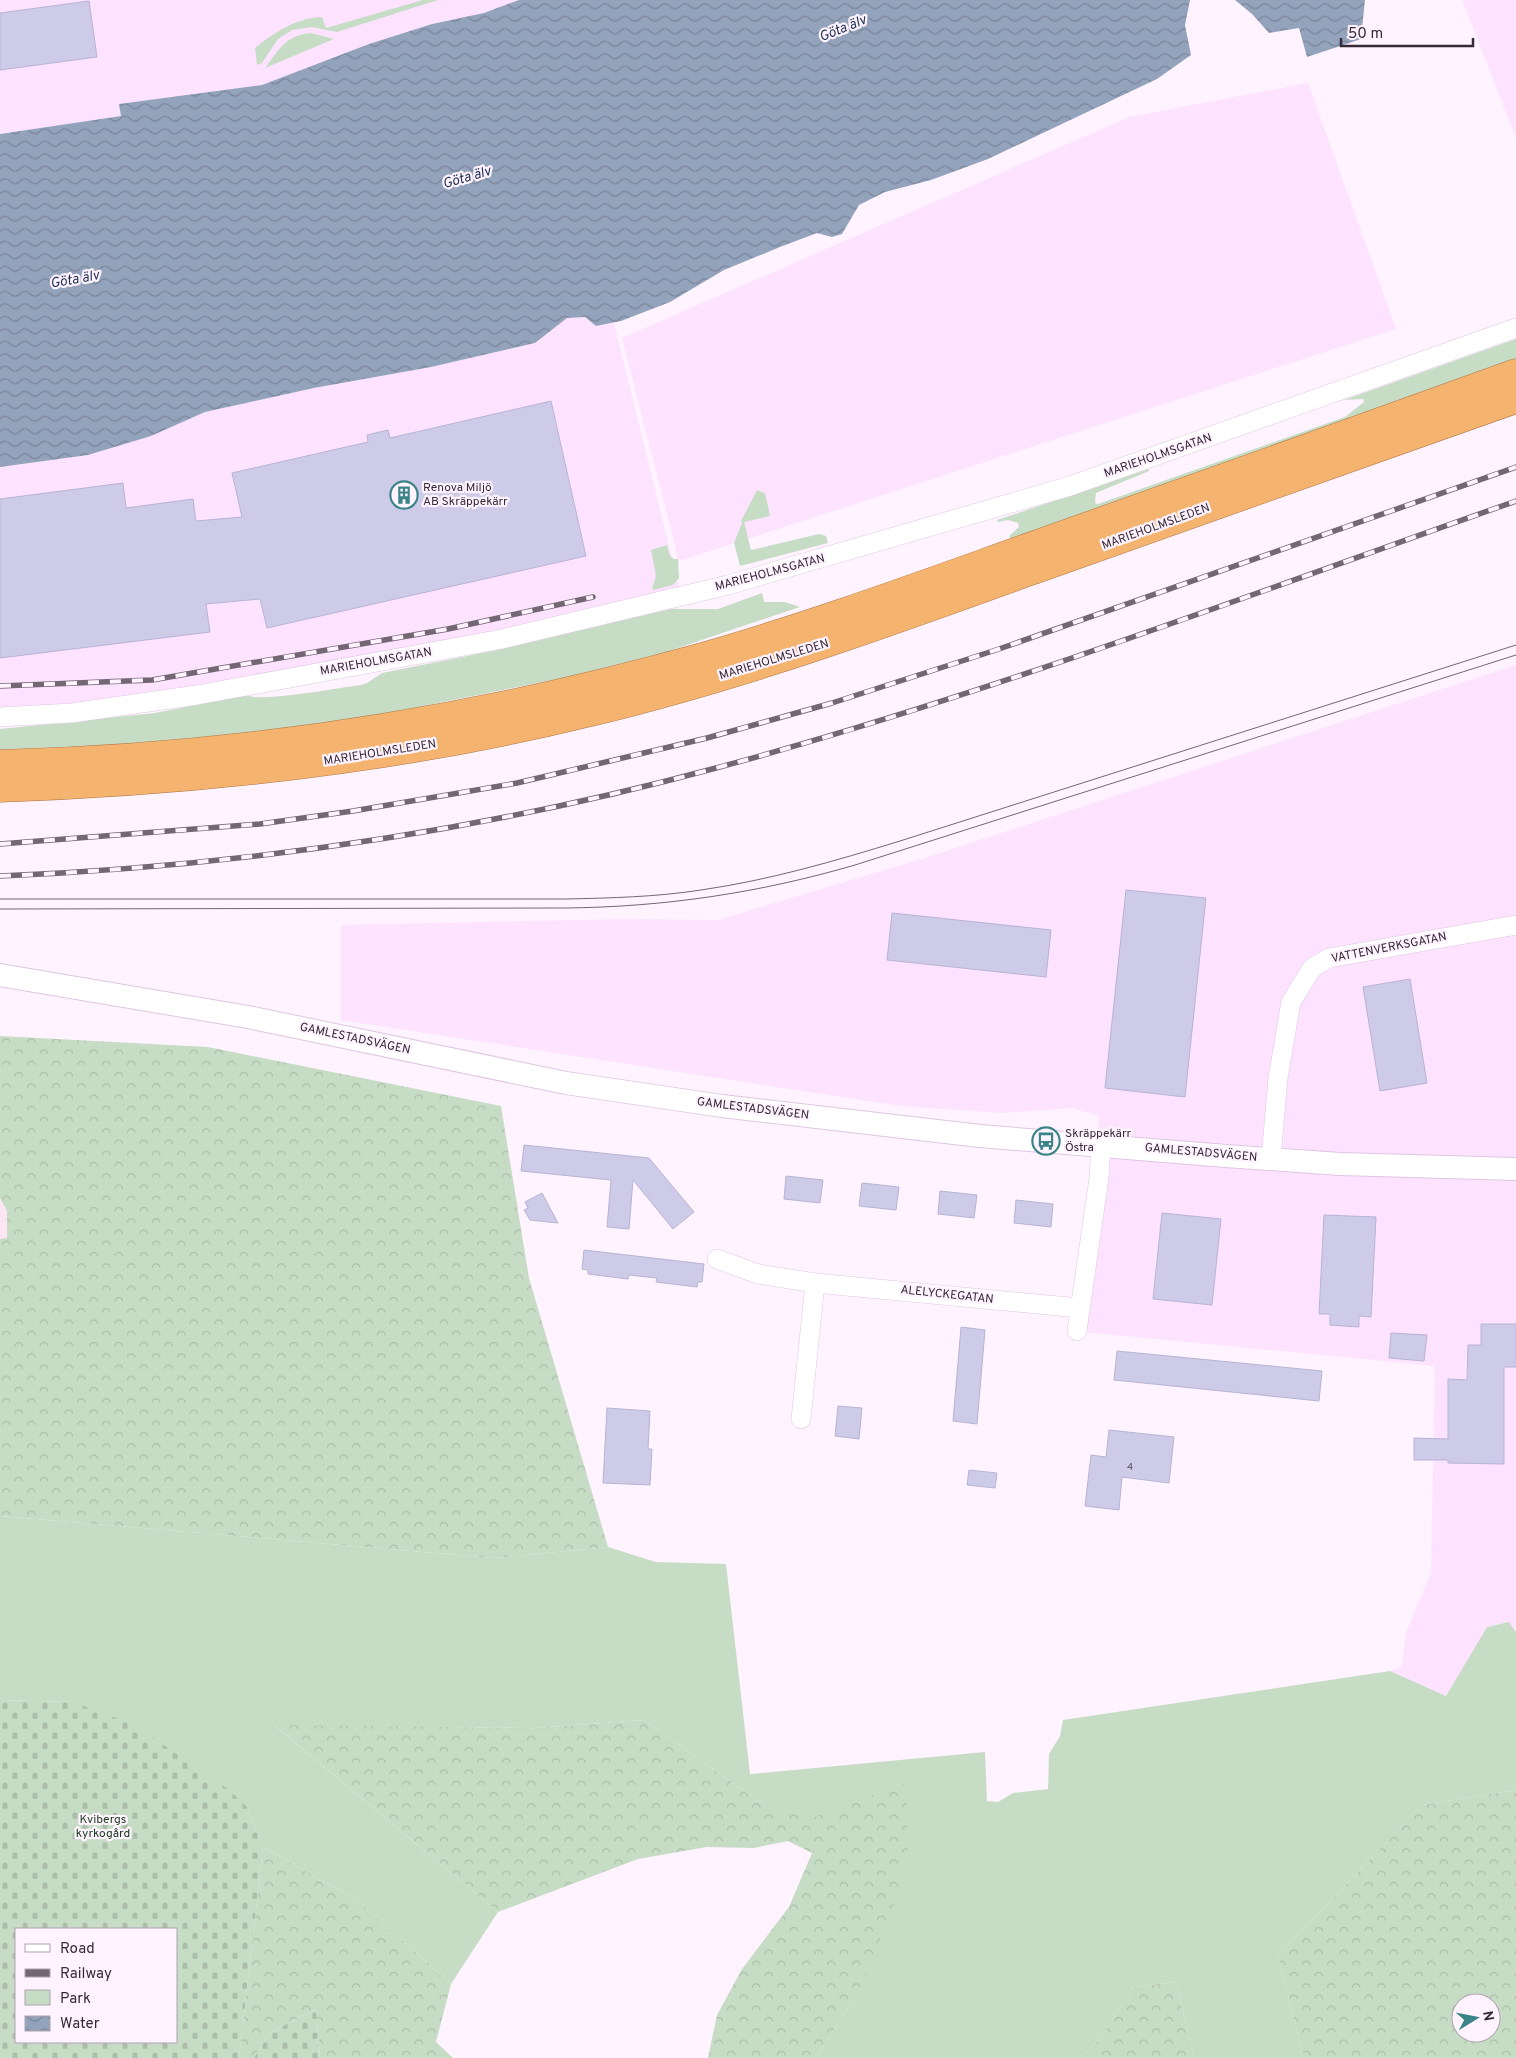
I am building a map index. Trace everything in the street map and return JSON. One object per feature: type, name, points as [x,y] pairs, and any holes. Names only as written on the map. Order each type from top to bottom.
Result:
[{"type":"highway","name":"MARIEHOLMSLEDEN","points":[[0,764],[50,762],[273,744],[426,720],[583,688],[701,657],[824,619],[1516,373]]},
{"type":"highway","name":"MARIEHOLMSLEDEN","points":[[0,788],[97,784],[256,770],[410,749],[586,714],[777,661],[886,624],[1516,398]]},
{"type":"street","name":"MARIEHOLMSGATAN","points":[[0,717],[72,713],[197,695],[502,639],[728,585],[1070,486],[1516,328]]},
{"type":"street","name":"VATTENVERKSGATAN","points":[[1271,1159],[1278,1078],[1291,1002],[1312,968],[1329,958],[1516,925]]},
{"type":"street","name":"GAMLESTADSVÄGEN","points":[[0,975],[239,1015],[566,1083],[917,1130],[1271,1159],[1438,1168],[1516,1169]]},
{"type":"street","points":[[1077,1331],[1099,1178],[1101,1145]]},
{"type":"street","name":"ALELYCKEGATAN","points":[[717,1259],[758,1274],[815,1283],[1079,1308]]},
{"type":"street","points":[[801,1419],[815,1283]]},
{"type":"shaded area","points":[[0,0],[519,0],[484,13],[432,24],[369,44],[262,85],[119,104],[121,116],[0,134]]},
{"type":"shaded area","points":[[1462,0],[1516,0],[1516,138]]},
{"type":"shaded area","points":[[1308,83],[1396,329],[679,561],[622,338],[1129,117]]},
{"type":"shaded area","points":[[585,317],[596,326],[614,323],[680,591],[501,632],[196,690],[0,712],[0,467],[88,455],[151,436],[205,412],[314,388],[431,367],[535,343],[567,318]]},
{"type":"shaded area","points":[[1516,665],[1516,1632],[1509,1622],[1487,1627],[1446,1696],[1390,1671],[1402,1667],[1406,1633],[1431,1572],[1435,1366],[1083,1332],[1099,1116],[1072,1108],[1001,1113],[901,1106],[341,1020],[341,925],[627,919],[718,920],[928,857]]},
{"type":"shaded area","points":[[0,1198],[7,1211],[7,1239],[0,1239]]},
{"type":"green space","points":[[423,0],[438,0],[337,32],[312,27],[292,30],[278,39],[262,63],[257,65],[255,48],[278,31],[295,23],[322,17],[326,28]]},
{"type":"green space","points":[[311,33],[334,39],[265,68],[289,40],[302,34]]},
{"type":"green space","points":[[1516,339],[1516,360],[1039,531],[1011,540],[1009,536],[1019,527],[1018,523],[1008,520],[998,522],[997,520],[1149,469],[1149,471],[1096,493],[1095,503],[1098,504],[1345,417],[1364,402],[1363,399],[1344,400]]},
{"type":"green space","points":[[757,490],[765,493],[770,516],[744,522],[751,550],[819,534],[826,536],[828,543],[740,566],[734,543],[742,523],[741,521]]},
{"type":"green space","points":[[667,545],[670,556],[678,559],[679,578],[673,585],[654,590],[652,588],[656,576],[651,550]]},
{"type":"green space","points":[[762,593],[764,602],[785,602],[800,607],[663,653],[572,676],[355,720],[260,733],[91,748],[0,751],[0,729],[155,713],[247,695],[254,697],[283,696],[361,685],[382,673],[502,649],[670,609],[718,609]]},
{"type":"green space","points":[[0,1036],[208,1047],[501,1106],[529,1278],[608,1547],[494,1558],[0,1516],[0,1239],[7,1238],[7,1211],[0,1198]]},
{"type":"green space","points":[[0,1516],[494,1558],[608,1547],[656,1562],[726,1564],[750,1774],[985,1752],[987,1801],[998,1802],[1013,1793],[1048,1789],[1049,1754],[1060,1736],[1063,1720],[1390,1671],[1446,1696],[1487,1627],[1509,1622],[1516,1632],[1516,1790],[1422,1805],[1278,1956],[1304,2058],[1194,2058],[1176,1982],[1133,1987],[1099,2040],[1081,2058],[816,2058],[858,1992],[906,1782],[812,1819],[758,1801],[644,1720],[535,1728],[275,1726],[498,1912],[451,1984],[357,1900],[263,1847],[247,1807],[73,1702],[0,1700]]},
{"type":"green space","name":"Kvibergs kyrkogård","points":[[0,1700],[73,1702],[133,1724],[229,1790],[247,1807],[263,1847],[239,2058],[0,2058]]},
{"type":"green space","points":[[644,1720],[758,1801],[812,1818],[906,1782],[908,1852],[894,1906],[858,1992],[816,2058],[708,2058],[717,2015],[742,1969],[789,1907],[812,1853],[788,1841],[754,1848],[707,1847],[638,1859],[498,1912],[274,1725],[535,1728]]},
{"type":"green space","points":[[1516,1790],[1516,2058],[1304,2058],[1278,1956],[1422,1805]]},
{"type":"green space","points":[[263,1847],[357,1900],[451,1984],[436,2042],[453,2058],[320,2058],[316,2009],[269,2033],[254,2058],[239,2058]]},
{"type":"green space","points":[[1176,1982],[1194,2058],[1081,2058],[1099,2040],[1133,1987]]},
{"type":"green space","points":[[316,2009],[320,2058],[254,2058],[269,2033]]},
{"type":"water","name":"Göta älv","points":[[519,0],[1190,0],[1185,25],[1191,55],[1157,79],[988,159],[931,180],[885,192],[859,205],[842,234],[832,237],[817,233],[780,247],[724,270],[670,302],[621,321],[596,326],[585,317],[567,318],[535,343],[431,367],[314,388],[205,412],[151,436],[88,455],[0,467],[0,134],[121,116],[119,104],[262,85],[369,44],[432,24],[484,13]]},
{"type":"water","points":[[1235,0],[1365,0],[1361,39],[1307,57],[1299,28],[1269,33],[1252,14]]},
{"type":"building","points":[[89,1],[97,57],[0,70],[0,13]]},
{"type":"building","name":"Renova Miljö AB Skräppekärr","points":[[551,401],[586,556],[267,628],[260,599],[206,604],[210,632],[0,658],[0,499],[123,483],[126,508],[193,499],[196,521],[242,517],[232,473],[368,442],[367,435],[388,430],[390,438]]},
{"type":"building","points":[[1126,890],[1206,898],[1185,1097],[1105,1088]]},
{"type":"building","points":[[892,913],[1051,930],[1046,977],[887,960]]},
{"type":"building","points":[[1410,979],[1427,1083],[1380,1091],[1363,987]]},
{"type":"building","points":[[524,1145],[649,1158],[694,1212],[673,1229],[633,1180],[629,1229],[607,1227],[611,1180],[521,1171]]},
{"type":"building","points":[[786,1176],[823,1180],[820,1203],[784,1199]]},
{"type":"building","points":[[862,1183],[899,1187],[896,1210],[859,1206]]},
{"type":"building","points":[[940,1191],[977,1195],[974,1218],[938,1214]]},
{"type":"building","points":[[542,1193],[558,1223],[530,1220],[524,1210],[528,1208],[525,1202]]},
{"type":"building","points":[[1016,1200],[1053,1204],[1051,1227],[1014,1223]]},
{"type":"building","points":[[1162,1213],[1221,1219],[1212,1305],[1153,1299]]},
{"type":"building","points":[[1324,1215],[1376,1217],[1371,1317],[1359,1316],[1359,1327],[1330,1325],[1330,1314],[1319,1314]]},
{"type":"building","points":[[584,1250],[704,1264],[702,1282],[698,1282],[697,1287],[656,1282],[657,1278],[629,1275],[628,1279],[588,1274],[588,1270],[582,1269]]},
{"type":"building","points":[[1481,1324],[1516,1324],[1516,1367],[1504,1367],[1504,1464],[1448,1463],[1448,1460],[1414,1460],[1414,1438],[1448,1439],[1448,1379],[1467,1380],[1468,1345],[1481,1345]]},
{"type":"building","points":[[961,1327],[985,1330],[977,1424],[953,1421]]},
{"type":"building","points":[[1391,1333],[1427,1335],[1424,1361],[1389,1358]]},
{"type":"building","points":[[1117,1351],[1322,1371],[1319,1401],[1114,1380]]},
{"type":"building","points":[[838,1406],[862,1408],[859,1439],[835,1436]]},
{"type":"building","points":[[607,1408],[650,1411],[648,1449],[652,1449],[650,1485],[603,1483]]},
{"type":"building","points":[[1109,1430],[1174,1437],[1169,1483],[1122,1477],[1119,1510],[1085,1506],[1091,1455],[1106,1457]]},
{"type":"building","points":[[969,1470],[997,1473],[995,1488],[967,1485]]},
{"type":"tram line","points":[[0,899],[565,899],[650,896],[727,886],[851,856],[1516,645]]},
{"type":"tram line","points":[[0,909],[565,908],[639,905],[747,891],[855,865],[1516,655]]},
{"type":"railway","points":[[0,844],[260,824],[353,811],[517,783],[707,738],[832,703],[999,649],[1516,467]]},
{"type":"railway","points":[[0,876],[181,864],[361,842],[540,810],[628,790],[716,768],[918,709],[1119,642],[1516,501]]},
{"type":"railway","points":[[0,686],[152,680],[448,629],[593,597]]},
{"type":"place","name":"Renova Miljö AB Skräppekärr","points":[[404,495]]},
{"type":"place","name":"Skräppekärr Östra","points":[[1046,1141]]}]
